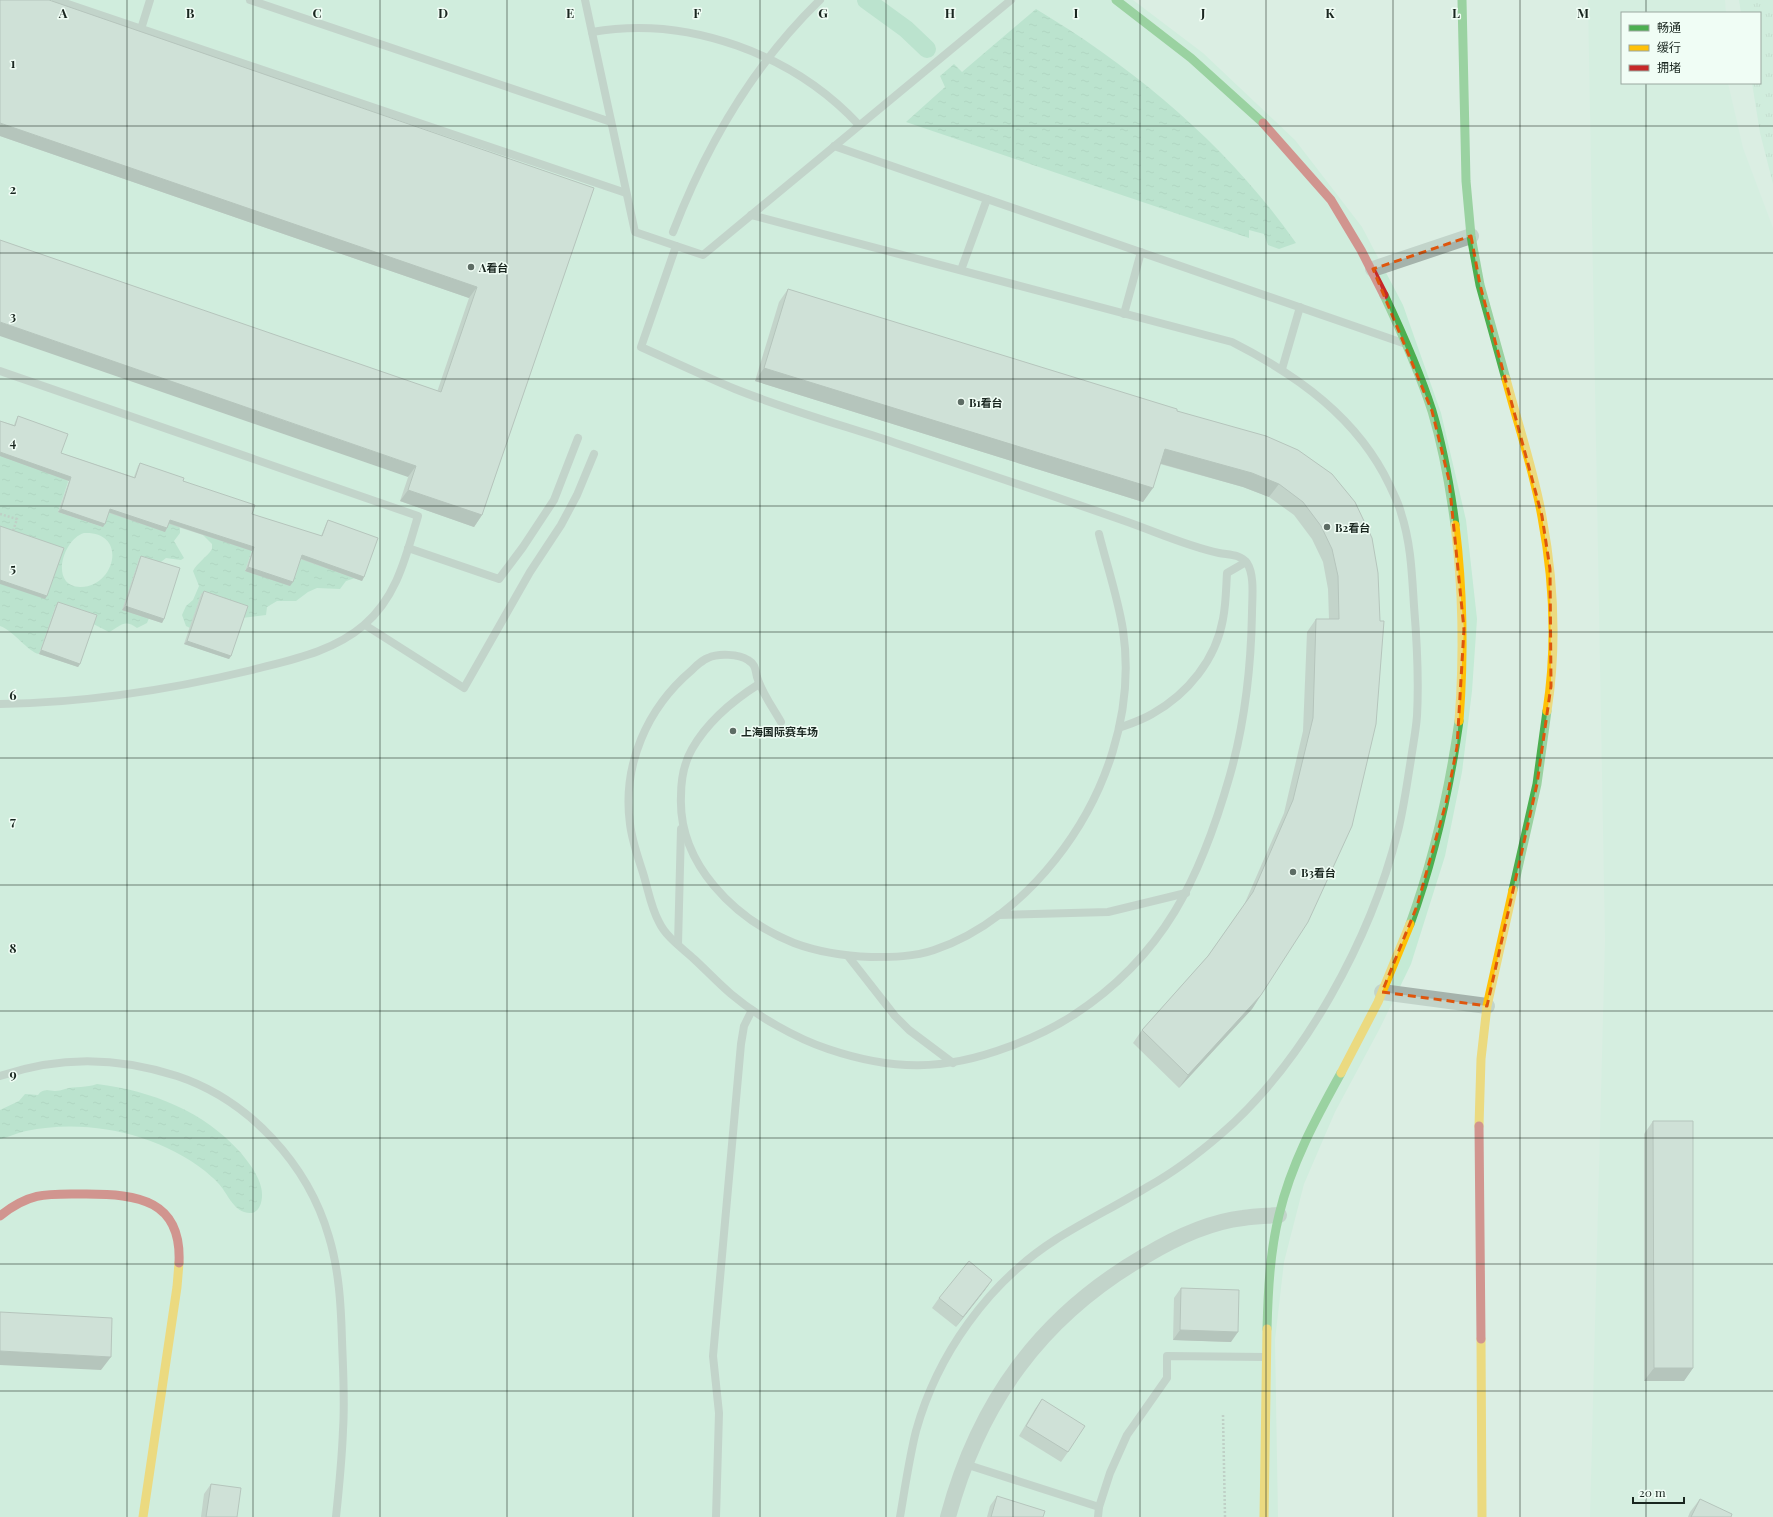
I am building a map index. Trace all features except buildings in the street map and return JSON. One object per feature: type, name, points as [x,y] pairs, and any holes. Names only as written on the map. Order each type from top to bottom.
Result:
[{"type":"street","points":[[1116,0],[1162,34],[1216,78],[1276,135],[1331,200],[1373,269],[1407,345],[1432,411],[1449,480],[1459,559],[1464,629],[1463,689],[1457,747],[1446,803],[1433,856],[1414,913],[1382,992],[1303,1145],[1289,1181],[1279,1215],[1270,1269],[1267,1314],[1264,1517]]},
{"type":"street","points":[[1462,0],[1466,181],[1471,236],[1480,285],[1542,516],[1550,569],[1553,634],[1551,686],[1537,784],[1498,950],[1487,1006],[1481,1059],[1479,1123],[1482,1517]]},
{"type":"street","points":[[1373,269],[1471,236]]},
{"type":"street","points":[[1382,992],[1487,1006]]},
{"type":"street","points":[[0,1216],[11,1207],[41,1195],[61,1193],[120,1195],[147,1201],[169,1218],[175,1228],[178,1238],[179,1261],[177,1287],[143,1517]]},
{"type":"street","points":[[948,1517],[957,1484],[965,1464],[998,1396],[1018,1368],[1056,1323],[1098,1286],[1134,1262],[1181,1236],[1210,1226],[1242,1218],[1279,1215]]},
{"type":"lane","points":[[56,0],[626,193]]},
{"type":"lane","points":[[141,29],[150,0]]},
{"type":"lane","points":[[250,0],[611,122]]},
{"type":"lane","points":[[585,0],[635,232],[703,255],[1011,0]]},
{"type":"lane","points":[[673,232],[686,198],[713,142],[747,87],[792,30],[820,0]]},
{"type":"lane","points":[[592,32],[625,28],[678,30],[721,40],[768,59],[809,81],[830,97],[859,125]]},
{"type":"lane","points":[[834,146],[1407,345]]},
{"type":"lane","points":[[961,270],[987,199]]},
{"type":"lane","points":[[751,215],[1232,342],[1282,369],[1316,394],[1340,415],[1363,441],[1383,472],[1401,510],[1409,545],[1417,660],[1417,717],[1405,801],[1398,831],[1380,891],[1346,968],[1325,1007],[1288,1061],[1244,1112],[1221,1134],[1198,1153],[1153,1184],[1041,1249],[999,1287],[969,1323],[951,1349],[928,1397],[917,1430],[906,1480],[900,1517]]},
{"type":"lane","points":[[676,246],[641,348],[739,390],[789,408],[998,477],[1202,548],[1241,557],[1246,562],[1251,574],[1252,637],[1248,686],[1242,726],[1220,808],[1186,893],[1172,919],[1133,967],[1098,998],[1071,1017],[1047,1031],[966,1061],[918,1066],[889,1063],[856,1057],[810,1043],[752,1010],[731,994],[678,944],[659,923],[632,836],[629,820],[628,790],[630,774],[639,742],[654,713],[674,687],[706,658],[711,656],[731,656],[747,659],[752,663],[756,669],[759,684],[781,722]]},
{"type":"lane","points":[[1124,314],[1141,252]]},
{"type":"lane","points":[[1282,369],[1300,307]]},
{"type":"lane","points":[[0,371],[418,516],[400,574],[390,594],[365,625],[349,637],[325,648],[290,660],[241,672],[146,691],[83,700],[0,704]]},
{"type":"lane","points":[[408,548],[499,579],[523,547],[554,500],[578,438]]},
{"type":"lane","points":[[365,625],[464,688],[530,572],[577,496],[594,454]]},
{"type":"lane","points":[[682,823],[695,860],[708,879],[722,895],[744,914],[767,930],[792,942],[811,948],[848,956],[906,956],[932,951],[980,929],[999,915],[1025,892],[1047,870],[1069,842],[1089,811],[1105,774],[1119,728],[1125,692],[1126,660],[1123,628],[1099,534]]},
{"type":"lane","points":[[1119,728],[1151,714],[1168,704],[1200,673],[1210,657],[1223,620],[1227,573],[1246,562]]},
{"type":"lane","points":[[678,944],[682,823],[681,787],[684,769],[691,750],[720,712],[759,684]]},
{"type":"lane","points":[[999,915],[1108,912],[1186,893]]},
{"type":"lane","points":[[848,956],[895,1016],[908,1030],[953,1063]]},
{"type":"lane","points":[[716,1517],[719,1413],[713,1356],[741,1044],[744,1026],[752,1010]]},
{"type":"lane","points":[[0,1076],[51,1064],[95,1061],[139,1065],[165,1072],[185,1079],[230,1102],[250,1116],[286,1154],[314,1199],[323,1220],[329,1237],[338,1282],[344,1393],[343,1430],[336,1517]]},
{"type":"lane","points":[[1098,1517],[1099,1507],[1110,1473],[1127,1435],[1167,1378],[1167,1356],[1267,1357]]},
{"type":"lane","points":[[965,1464],[1099,1507]]},
{"type":"path","points":[[0,514],[17,519],[10,541]]},
{"type":"path","points":[[1223,1415],[1225,1517]]},
{"type":"highlighted area","points":[[1471,236],[1480,285],[1542,516],[1550,569],[1551,686],[1537,784],[1487,1006],[1382,992],[1417,906],[1446,803],[1457,747],[1464,629],[1449,480],[1432,411],[1373,269]]},
{"type":"shaded area","points":[[1588,0],[1725,0],[1726,12],[1621,12],[1621,84],[1728,84],[1743,148],[1773,228],[1773,1517],[1590,1517],[1605,940]]},
{"type":"green space","name":"上海国际赛车场","points":[[0,0],[1133,0],[1203,53],[1295,140],[1362,227],[1403,305],[1441,413],[1466,520],[1477,619],[1472,691],[1462,772],[1445,856],[1411,964],[1380,1028],[1335,1112],[1304,1184],[1284,1262],[1275,1340],[1278,1517],[0,1517]]},
{"type":"green space","points":[[1739,0],[1773,0],[1773,184],[1760,133],[1752,84],[1761,84],[1761,12],[1741,12]]},
{"type":"water","points":[[1036,9],[1109,57],[1145,84],[1178,112],[1241,174],[1270,208],[1296,243],[1279,249],[1268,245],[1264,234],[1249,230],[1249,238],[906,122],[945,87],[940,76],[954,64],[962,72]]},
{"type":"water","points":[[0,447],[61,464],[68,482],[58,512],[103,527],[112,499],[174,505],[180,533],[174,541],[184,558],[181,560],[166,558],[157,565],[139,559],[123,609],[149,618],[147,623],[137,628],[133,625],[122,624],[109,632],[56,605],[39,654],[0,626]],"holes":[[[84,533],[98,535],[107,541],[112,549],[112,560],[109,570],[102,579],[92,585],[80,587],[70,585],[65,579],[62,571],[62,562],[65,552],[70,544]]]},
{"type":"water","points":[[203,535],[255,541],[245,571],[290,585],[303,545],[355,578],[346,581],[340,589],[317,588],[308,592],[296,601],[277,601],[267,607],[266,615],[242,618],[201,594],[190,628],[186,626],[182,615],[186,606],[193,600],[199,586],[193,571],[212,549],[212,544]]},
{"type":"water","points":[[97,1084],[117,1087],[157,1098],[176,1105],[211,1125],[241,1153],[260,1182],[262,1196],[258,1210],[250,1213],[240,1210],[232,1203],[215,1180],[205,1171],[186,1158],[143,1138],[120,1132],[73,1126],[49,1127],[26,1131],[0,1139],[0,1110],[19,1101],[25,1094],[38,1095],[46,1090],[57,1091]]},
{"type":"waterway","points":[[866,0],[906,29],[927,49]]},
{"type":"traffic: fast","points":[[1116,0],[1191,58],[1263,123]]},
{"type":"traffic: fast","points":[[1462,0],[1466,181],[1471,236],[1480,285],[1506,379]]},
{"type":"traffic: fast","points":[[1384,295],[1410,352],[1432,411],[1446,468],[1455,525]]},
{"type":"traffic: fast","points":[[1513,890],[1537,784],[1547,711]]},
{"type":"traffic: fast","points":[[1410,924],[1419,899],[1440,824],[1459,721]]},
{"type":"traffic: fast","points":[[1267,1329],[1272,1257],[1276,1229],[1284,1196],[1305,1142],[1341,1073]]},
{"type":"traffic: slow","points":[[1506,379],[1535,482],[1549,565],[1553,614],[1553,638],[1547,711]]},
{"type":"traffic: slow","points":[[1455,525],[1460,574],[1462,623],[1462,672],[1459,721]]},
{"type":"traffic: slow","points":[[1479,1126],[1481,1059],[1487,1006],[1513,890]]},
{"type":"traffic: slow","points":[[1341,1073],[1378,1002],[1410,924]]},
{"type":"traffic: slow","points":[[143,1517],[177,1287],[179,1263]]},
{"type":"traffic: slow","points":[[1264,1517],[1267,1329]]},
{"type":"traffic: slow","points":[[1481,1339],[1482,1517]]},
{"type":"traffic: jam","points":[[1263,123],[1331,200],[1361,250],[1384,295]]},
{"type":"traffic: jam","points":[[1479,1126],[1481,1339]]},
{"type":"traffic: jam","points":[[0,1216],[21,1202],[31,1198],[51,1194],[105,1194],[139,1199],[153,1205],[165,1213],[173,1226],[178,1242],[179,1263]]},
{"type":"place","name":"A看台","points":[[471,267]]},
{"type":"place","name":"B1看台","points":[[961,402]]},
{"type":"place","name":"B2看台","points":[[1327,527]]},
{"type":"place","name":"上海国际赛车场","points":[[733,731]]},
{"type":"place","name":"B3看台","points":[[1293,872]]}]
